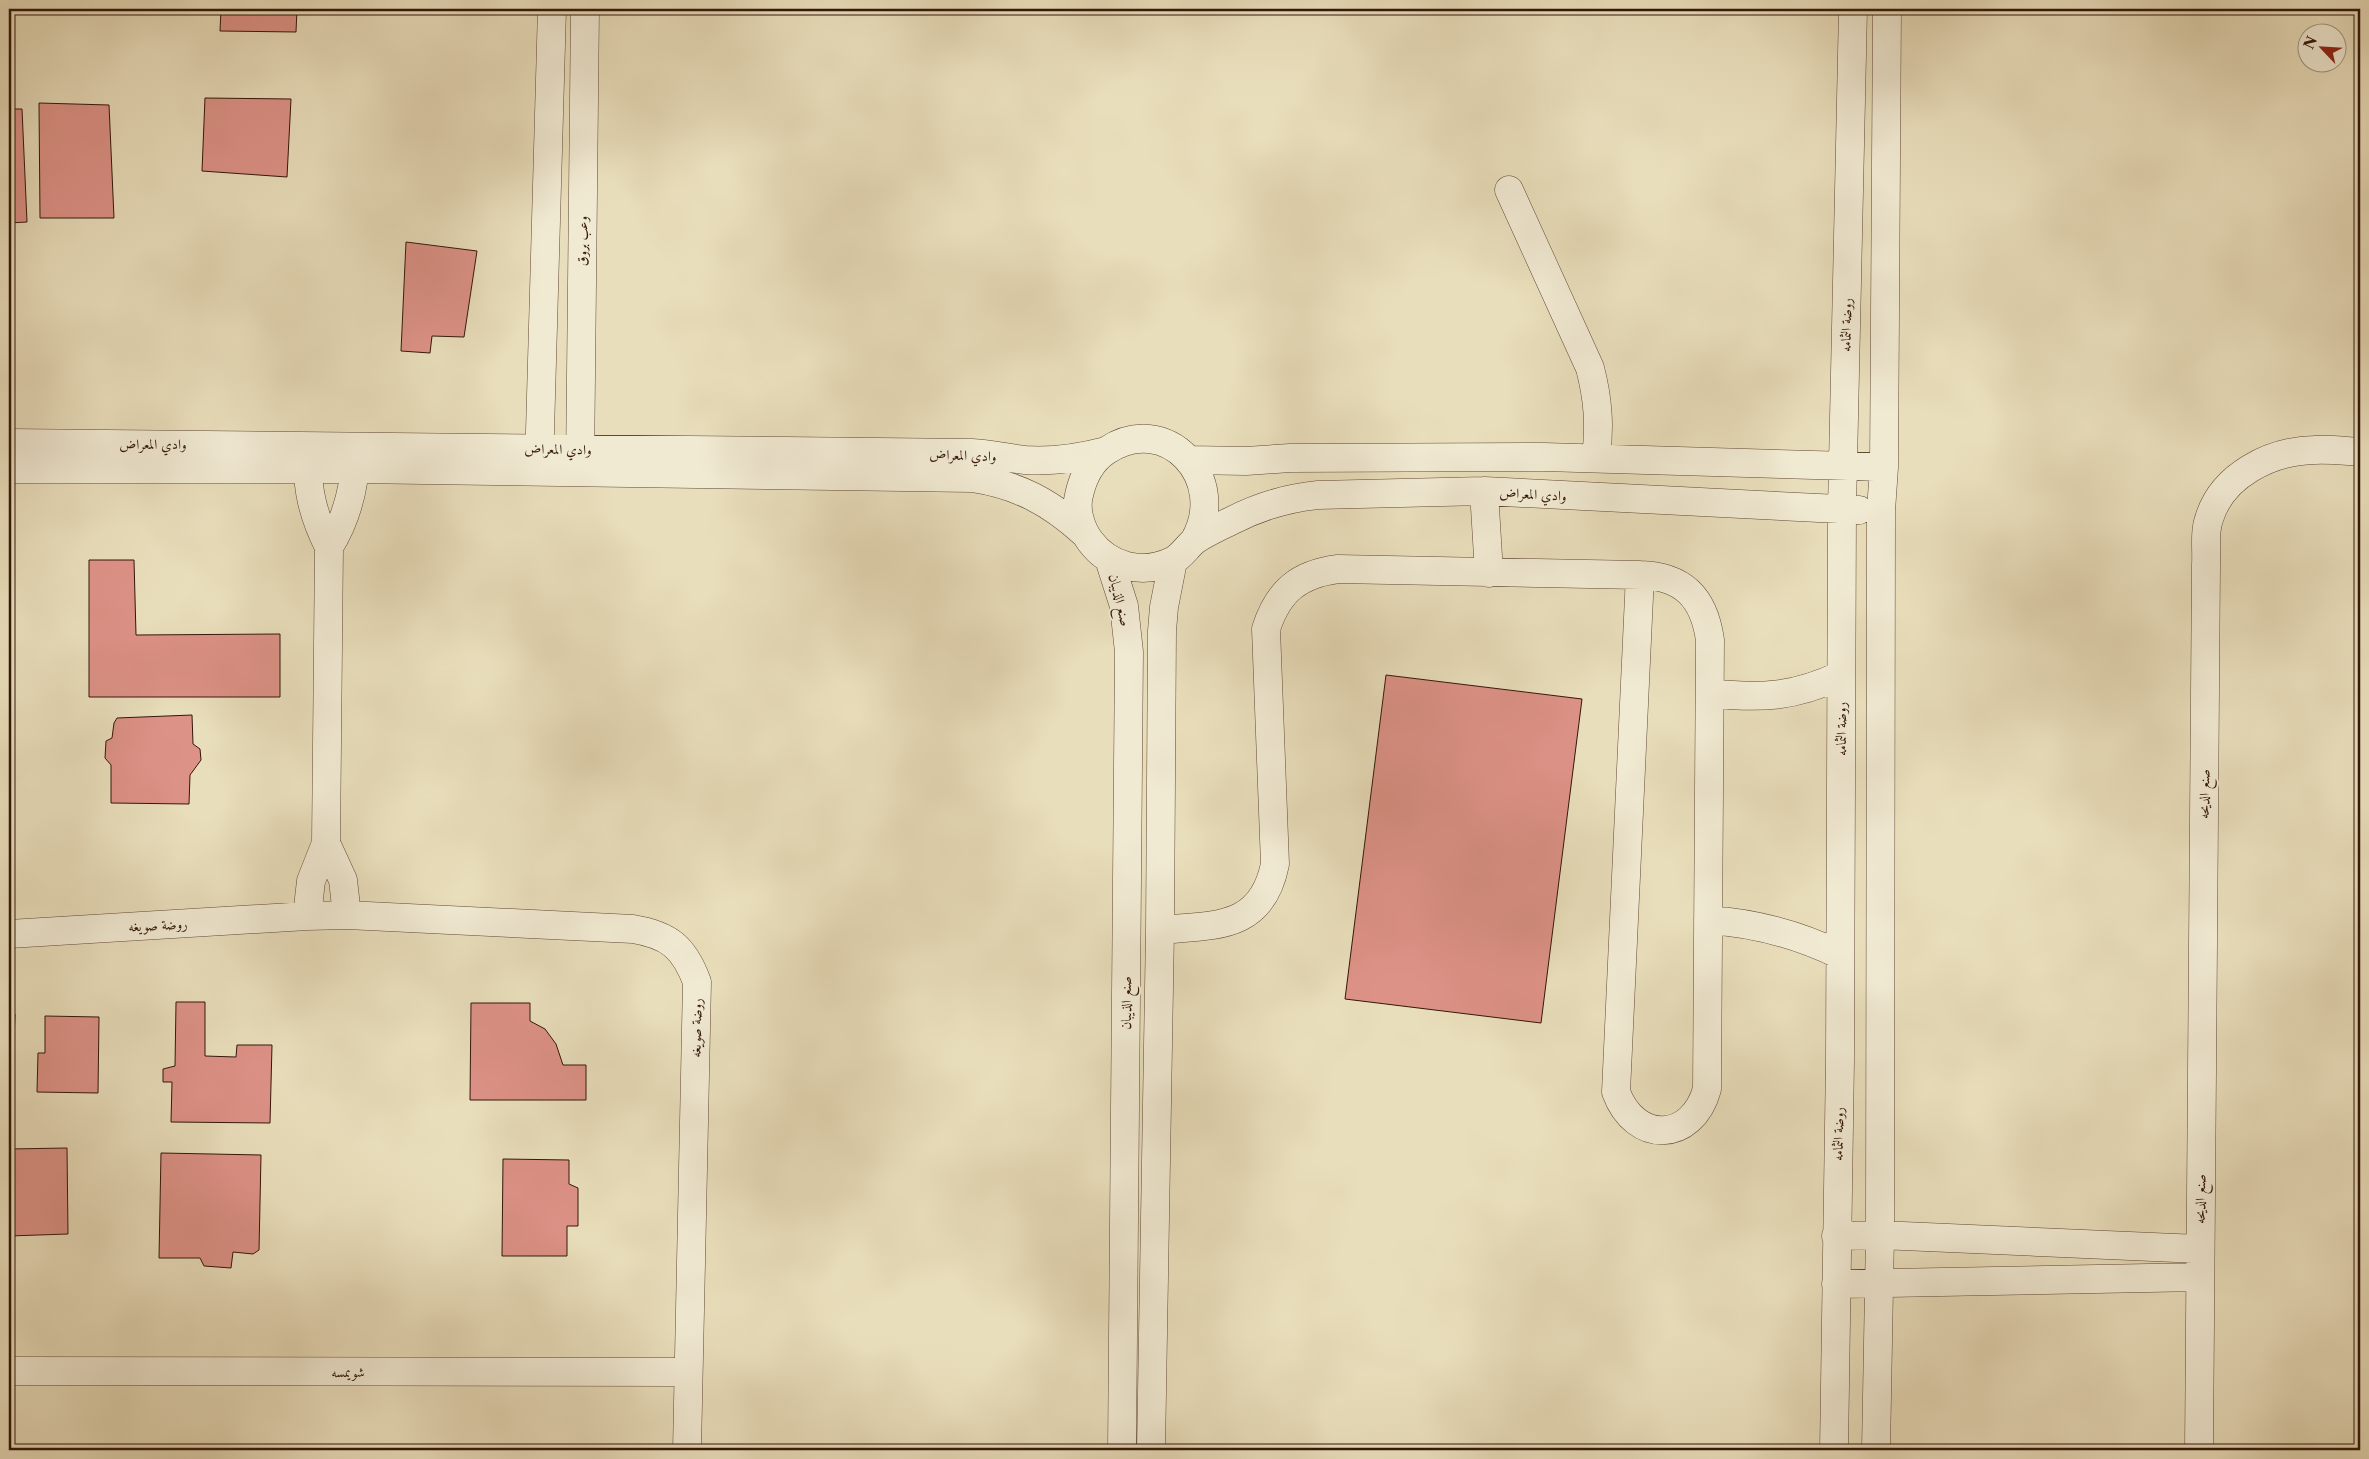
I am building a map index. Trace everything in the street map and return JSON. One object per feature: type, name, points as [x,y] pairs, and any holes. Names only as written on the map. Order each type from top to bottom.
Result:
[{"type":"street","points":[[540,461],[552,9]]},
{"type":"street","name":"وعب بروق","points":[[580,461],[585,9]]},
{"type":"street","name":"روضة الثمامه","points":[[1834,1450],[1840,955],[1842,509],[1853,9]]},
{"type":"street","points":[[1876,1450],[1880,1235],[1881,512],[1884,466],[1887,9]]},
{"type":"street","points":[[1509,190],[1590,368],[1597,397],[1599,427],[1596,457]]},
{"type":"street","name":"وادي المعراض","points":[[9,469],[308,457],[580,461],[972,453],[1025,460],[1052,460],[1079,458],[1106,451],[1122,443],[1140,439],[1158,441],[1175,448],[1189,460],[1200,475],[1205,492],[1206,510],[1202,529],[1194,541],[1173,561],[1141,568],[1124,566],[1109,559],[1095,548],[1084,533],[1066,516],[1022,491],[998,482],[972,478],[580,461]]},
{"type":"street","name":"وادي المعراض","points":[[9,442],[308,457]]},
{"type":"street","name":"صنع الديحه","points":[[2199,1450],[2206,565],[2208,520],[2221,494],[2237,477],[2259,464],[2285,454],[2314,450],[2360,452]]},
{"type":"street","name":"وادي المعراض","points":[[1084,533],[1079,515],[1078,497],[1092,464],[1106,451]]},
{"type":"street","points":[[307,916],[311,881],[326,843],[329,547],[315,518],[308,485],[308,457]]},
{"type":"street","points":[[329,547],[338,533],[350,502],[356,457]]},
{"type":"street","points":[[1544,457],[1544,494]]},
{"type":"street","points":[[1189,460],[1596,457],[1884,466]]},
{"type":"street","points":[[1484,491],[1489,573]]},
{"type":"street","name":"وادي المعراض","points":[[1194,541],[1233,520],[1292,498],[1484,491],[1881,512]]},
{"type":"street","name":"صنع الذيبان","points":[[1109,559],[1124,606],[1129,652],[1122,1450]]},
{"type":"street","points":[[1151,1450],[1160,930],[1162,631],[1173,561]]},
{"type":"street","points":[[1160,930],[1232,922],[1249,913],[1262,899],[1271,883],[1275,864],[1266,629],[1272,610],[1284,593],[1300,580],[1318,572],[1338,569],[1640,575],[1658,576],[1675,581],[1689,591],[1700,606],[1707,622],[1710,640],[1707,1089],[1703,1105],[1692,1118],[1678,1127],[1662,1130],[1646,1128],[1632,1119],[1622,1107],[1616,1092],[1640,575]]},
{"type":"street","points":[[1710,693],[1764,697],[1791,694],[1817,687],[1841,675]]},
{"type":"street","points":[[326,843],[343,880],[347,915]]},
{"type":"street","name":"روضة صويغه","points":[[9,934],[347,915],[633,929],[653,932],[666,938],[679,949],[690,964],[697,982],[687,1450]]},
{"type":"street","points":[[1708,920],[1743,922],[1776,929],[1809,940],[1840,955]]},
{"type":"street","points":[[1836,1236],[1880,1235],[2200,1249]]},
{"type":"street","points":[[1836,1284],[2200,1277]]},
{"type":"street","name":"شويمسه","points":[[9,1371],[688,1372]]},
{"type":"building","points":[[221,9],[297,9],[296,32],[220,31]]},
{"type":"building","points":[[205,98],[291,99],[287,177],[202,171]]},
{"type":"building","points":[[39,103],[109,105],[114,218],[40,218]]},
{"type":"building","points":[[9,109],[22,109],[27,222],[9,223]]},
{"type":"building","points":[[406,242],[477,251],[464,337],[432,336],[430,353],[401,351]]},
{"type":"building","points":[[89,560],[134,560],[136,635],[280,634],[280,697],[89,697]]},
{"type":"building","points":[[1386,675],[1582,699],[1541,1023],[1345,999]]},
{"type":"building","points":[[192,715],[193,744],[200,749],[201,760],[190,775],[189,804],[111,803],[111,765],[105,758],[106,741],[112,738],[114,723],[117,718]]},
{"type":"building","points":[[176,1002],[205,1002],[205,1056],[236,1057],[237,1045],[272,1045],[270,1123],[171,1122],[172,1082],[163,1082],[163,1069],[175,1066]]},
{"type":"building","points":[[471,1003],[530,1003],[530,1021],[545,1029],[556,1044],[563,1065],[586,1065],[586,1100],[470,1100]]},
{"type":"building","points":[[9,1014],[15,1014],[12,1093],[9,1093]]},
{"type":"building","points":[[45,1016],[99,1017],[98,1093],[37,1092],[38,1053],[45,1053]]},
{"type":"building","points":[[67,1148],[68,1234],[9,1236],[9,1149]]},
{"type":"building","points":[[161,1153],[261,1155],[259,1250],[253,1254],[233,1252],[231,1268],[204,1266],[200,1258],[159,1258]]},
{"type":"building","points":[[503,1159],[569,1160],[569,1184],[578,1188],[578,1226],[567,1226],[567,1256],[502,1256]]}]
